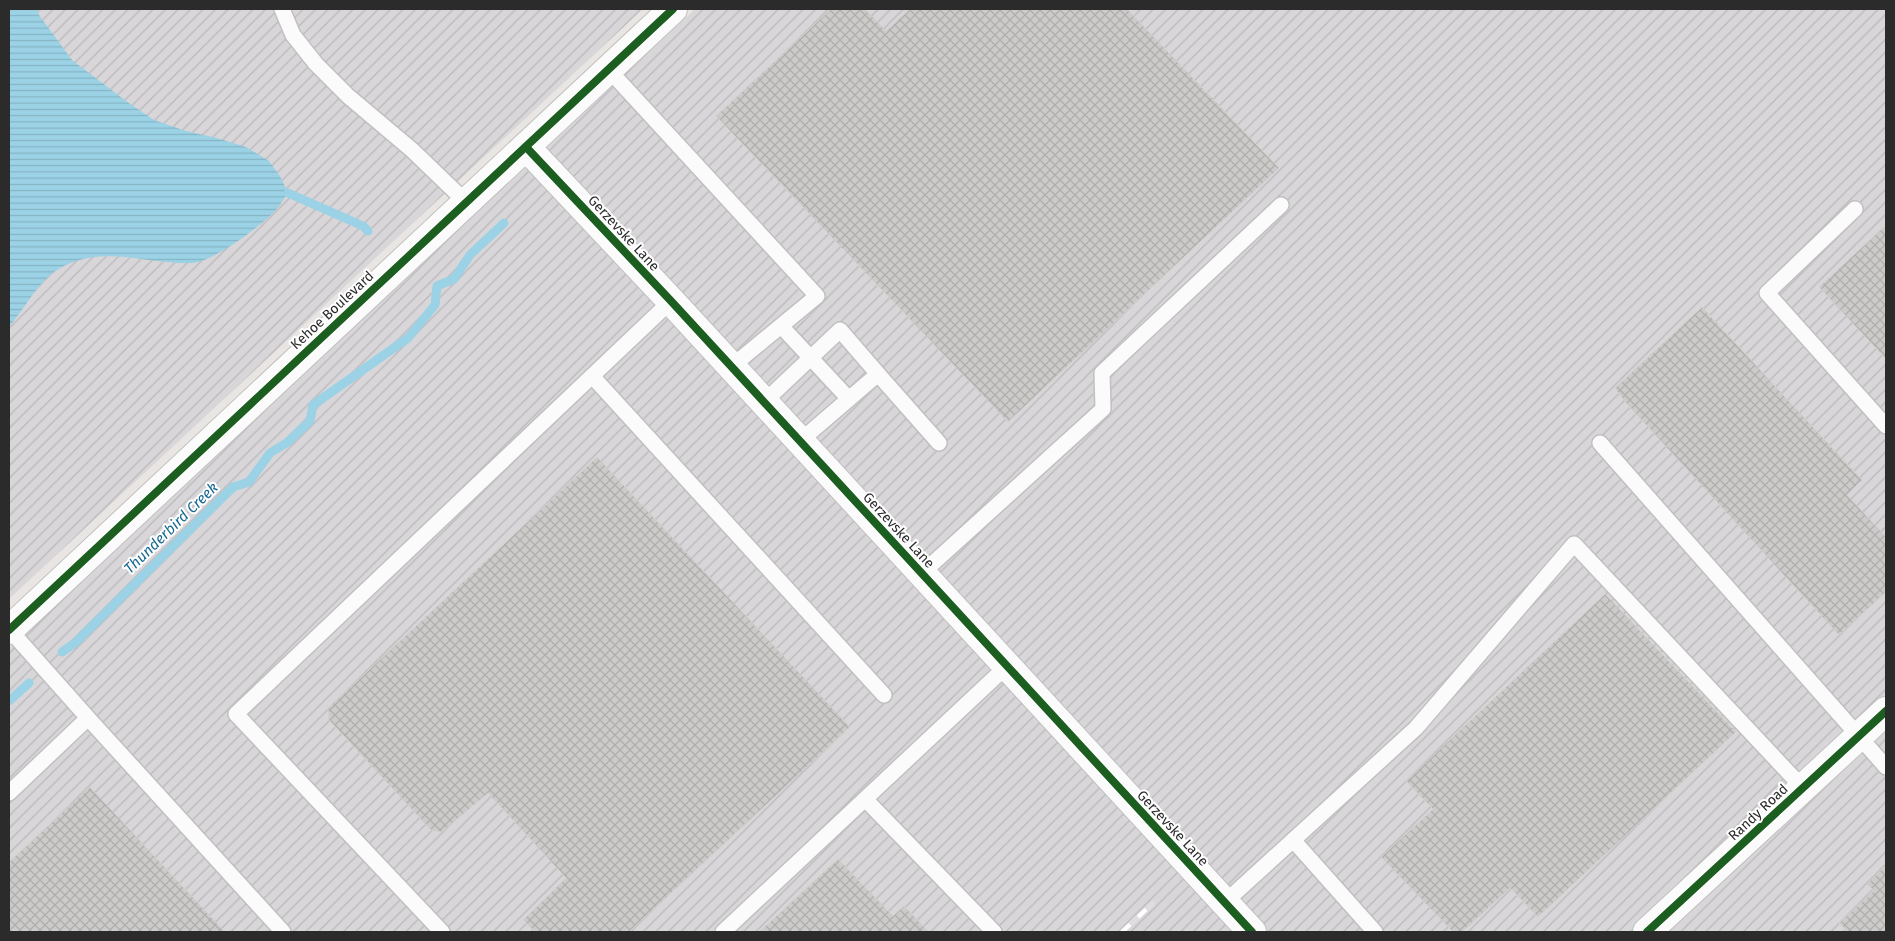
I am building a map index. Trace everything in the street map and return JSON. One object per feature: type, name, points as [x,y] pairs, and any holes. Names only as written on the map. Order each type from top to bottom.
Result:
[{"type":"street","name":"Kehoe Boulevard","points":[[9,630],[673,9]]},
{"type":"street","name":"Gerzevske Lane","points":[[526,146],[1252,932]]},
{"type":"street","name":"Randy Road","points":[[1647,932],[1886,711]]},
{"type":"lane","points":[[282,9],[294,35],[316,64],[348,96],[412,150],[466,202]]},
{"type":"lane","points":[[608,69],[817,296],[731,367]]},
{"type":"lane","points":[[921,574],[1103,409],[1102,372],[1281,205]]},
{"type":"lane","points":[[1856,210],[1767,293],[1886,426]]},
{"type":"lane","points":[[442,932],[236,714],[671,301]]},
{"type":"lane","points":[[781,326],[850,399]]},
{"type":"lane","points":[[764,402],[840,330],[939,443]]},
{"type":"lane","points":[[800,441],[878,374]]},
{"type":"lane","points":[[592,376],[884,695]]},
{"type":"lane","points":[[1600,443],[1886,767]]},
{"type":"lane","points":[[1224,903],[1416,728],[1574,544],[1803,788]]},
{"type":"lane","points":[[9,630],[283,932]]},
{"type":"lane","points":[[724,932],[1007,666]]},
{"type":"lane","points":[[9,793],[88,718]]},
{"type":"lane","points":[[866,800],[994,932]]},
{"type":"lane","points":[[1293,840],[1375,932]]},
{"type":"shaded area","points":[[9,9],[643,9],[9,599]]},
{"type":"shaded area","points":[[695,9],[1886,9],[1886,932],[9,932],[9,648]]},
{"type":"water","points":[[9,9],[37,9],[39,15],[72,60],[154,120],[186,131],[246,147],[269,161],[280,176],[288,193],[278,207],[259,226],[236,243],[201,261],[176,263],[112,256],[80,260],[64,266],[55,271],[40,285],[9,327]]},
{"type":"building","points":[[831,9],[865,9],[886,31],[910,9],[1127,9],[1279,168],[1008,422],[716,116]]},
{"type":"building","points":[[1886,225],[1886,359],[1819,287]]},
{"type":"building","points":[[1702,307],[1862,480],[1847,495],[1886,537],[1886,592],[1839,635],[1626,403],[1615,388]]},
{"type":"building","points":[[597,457],[850,727],[629,932],[535,932],[523,920],[566,878],[488,793],[442,832],[431,830],[329,720],[328,708]]},
{"type":"building","points":[[1605,594],[1736,732],[1538,917],[1510,888],[1462,932],[1453,932],[1381,857],[1433,809],[1406,781]]},
{"type":"building","points":[[90,787],[225,932],[9,932],[9,862]]},
{"type":"building","points":[[838,859],[893,916],[904,906],[929,932],[759,932]]},
{"type":"building","points":[[1884,867],[1886,869],[1886,932],[1848,932],[1839,923],[1874,891],[1867,884]]},
{"type":"waterway","points":[[288,193],[363,226],[368,231]]},
{"type":"waterway","name":"Thunderbird Creek","points":[[62,652],[75,643],[233,487],[249,482],[270,453],[288,442],[310,421],[313,405],[408,338],[435,305],[437,286],[454,279],[470,255],[504,223]]},
{"type":"waterway","name":"Thunderbird Creek","points":[[9,701],[29,683]]},
{"type":"railway","points":[[1122,932],[1152,904]]},
{"type":"cycle path","points":[[9,630],[673,9]]},
{"type":"cycle path","points":[[526,147],[671,301],[1252,932]]},
{"type":"cycle path","points":[[1647,932],[1886,711]]}]
